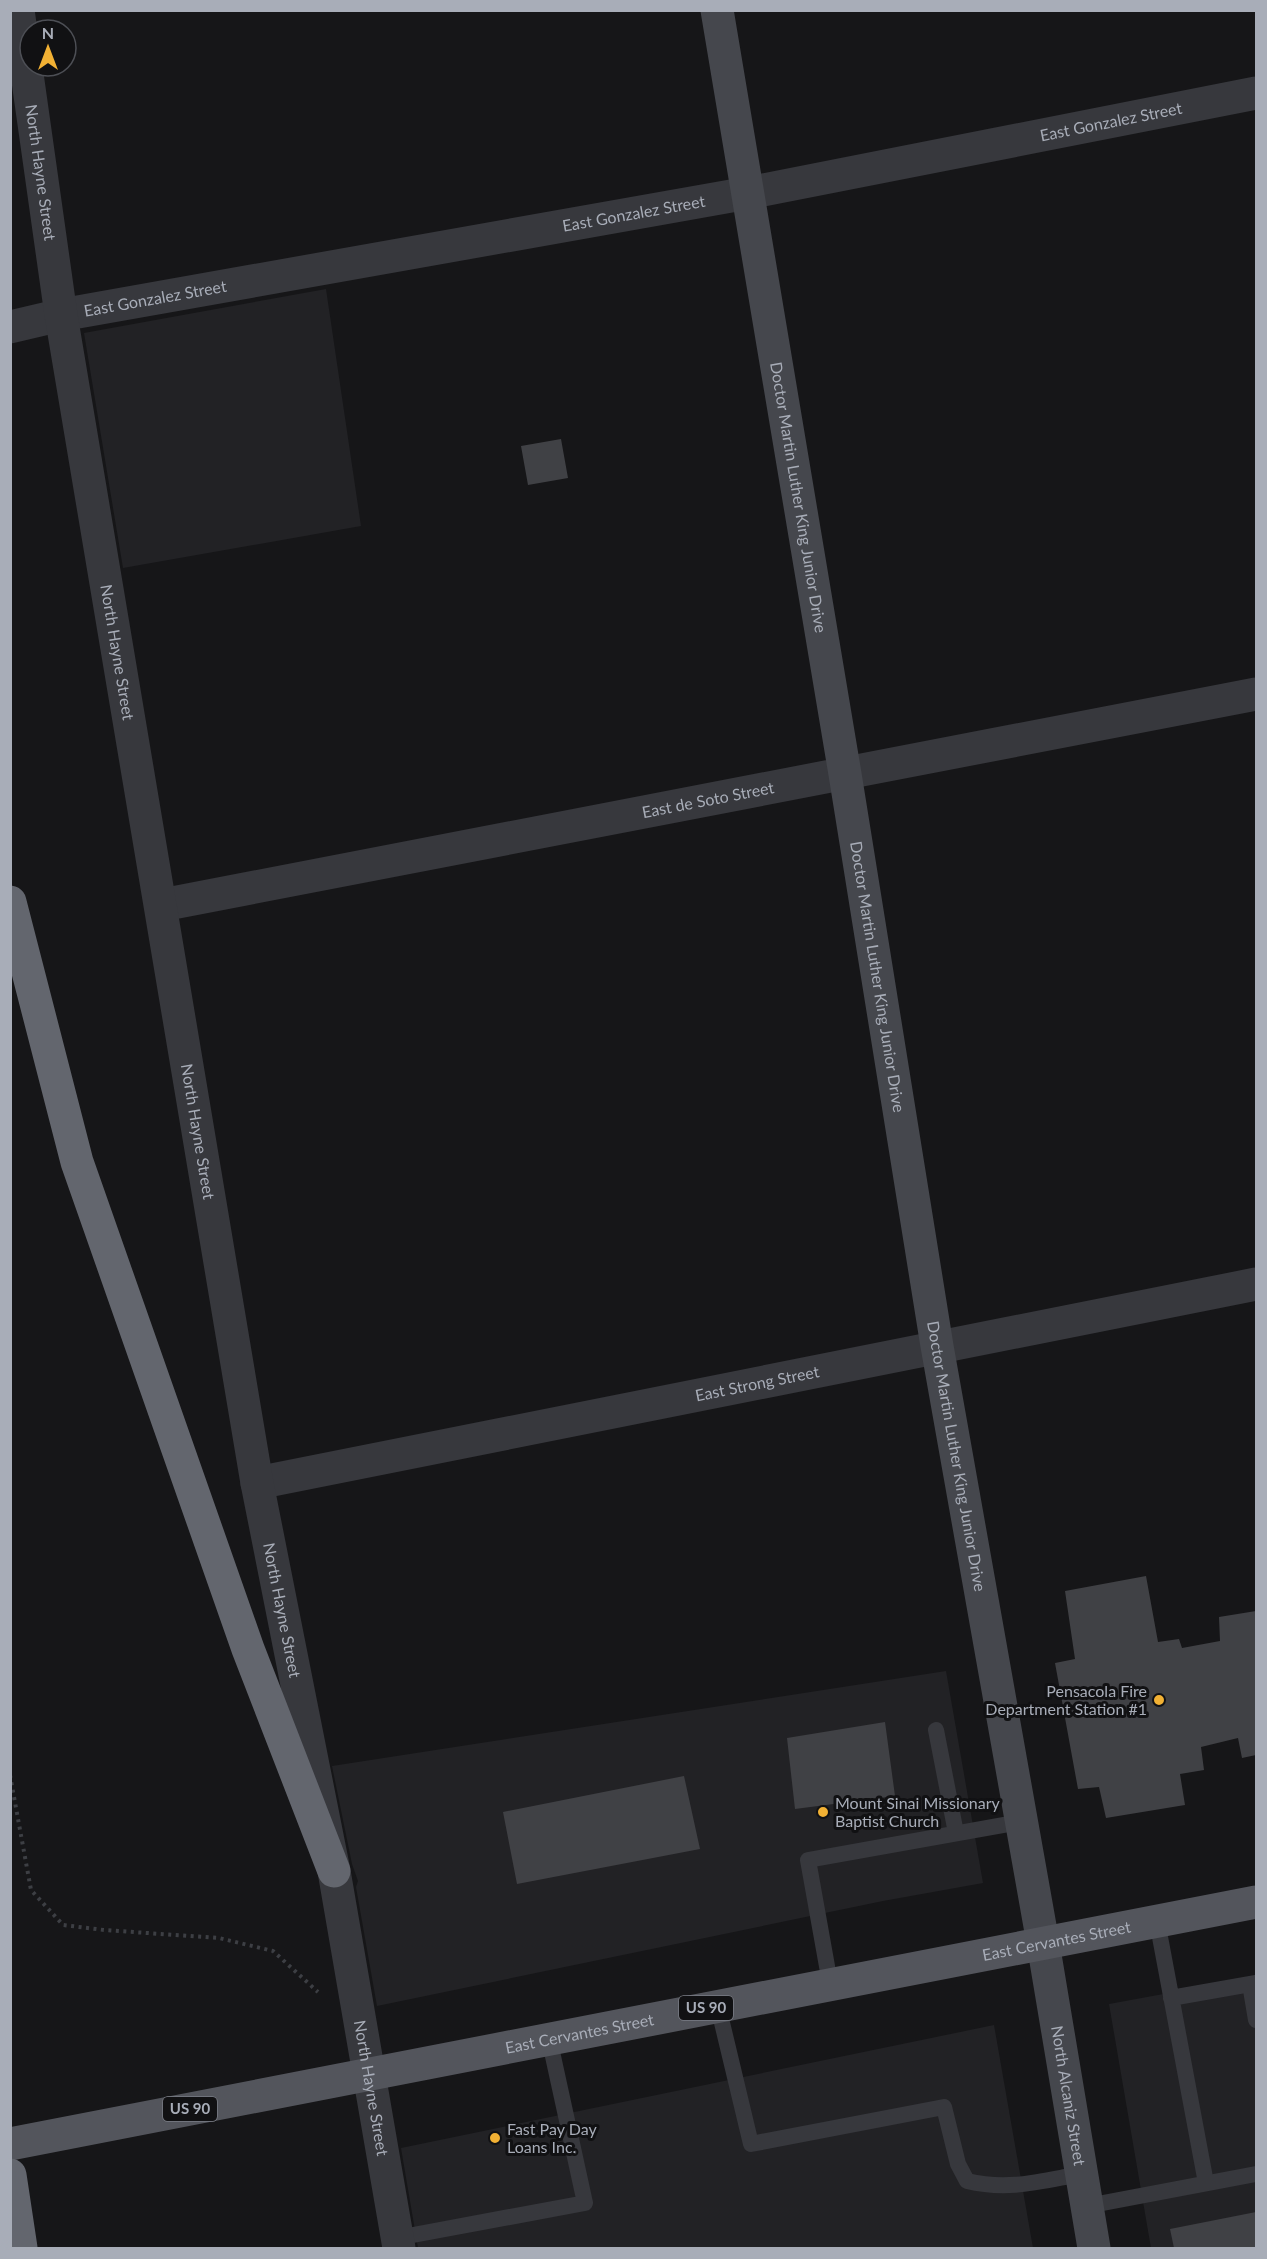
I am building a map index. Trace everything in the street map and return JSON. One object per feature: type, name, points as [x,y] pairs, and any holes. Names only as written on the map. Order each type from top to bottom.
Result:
[{"type":"highway","points":[[10,903],[77,1162],[248,1649],[334,1871]]},
{"type":"highway","points":[[10,2175],[21,2248]]},
{"type":"main road","name":"Doctor Martin Luther King Junior Drive","points":[[717,10],[845,774],[937,1346],[1042,1942]]},
{"type":"main road","name":"East Cervantes Street","points":[[10,2144],[830,1983],[1257,1902]]},
{"type":"main road","name":"North Alcaniz Street","points":[[1042,1942],[1094,2248]]},
{"type":"street","name":"North Hayne Street","points":[[18,10],[61,315],[162,905],[257,1484],[334,1871],[398,2243]]},
{"type":"street","name":"East Gonzalez Street","points":[[10,327],[61,315],[748,193],[1257,93]]},
{"type":"street","name":"East de Soto Street","points":[[162,905],[1257,694]]},
{"type":"street","name":"East Strong Street","points":[[257,1484],[937,1346],[1257,1284]]},
{"type":"lane","points":[[936,1730],[956,1833]]},
{"type":"lane","points":[[830,1983],[808,1860],[1020,1822]]},
{"type":"lane","points":[[1157,1921],[1206,2183]]},
{"type":"lane","points":[[1171,1998],[1253,1984],[1257,2020]]},
{"type":"lane","points":[[718,2006],[751,2144],[944,2108],[958,2164],[967,2181],[985,2186],[1011,2187],[1081,2174]]},
{"type":"lane","points":[[398,2243],[585,2203],[549,2038]]},
{"type":"lane","points":[[1087,2206],[1257,2174]]},
{"type":"path","points":[[10,1775],[31,1890],[63,1925],[219,1938],[273,1951],[318,1992],[324,2001]]},
{"type":"shaded area","points":[[326,289],[361,526],[123,568],[84,333]]},
{"type":"shaded area","points":[[946,1671],[983,1883],[883,1901],[377,2006],[356,1887],[358,1881],[352,1864],[332,1766]]},
{"type":"shaded area","points":[[1256,1977],[1256,2248],[1151,2248],[1109,2004]]},
{"type":"shaded area","points":[[994,2025],[1033,2248],[418,2248],[401,2148]]},
{"type":"building","points":[[561,439],[568,478],[528,485],[521,446]]},
{"type":"building","name":"Pensacola Fire Department Station #1","points":[[1146,1576],[1158,1642],[1179,1639],[1182,1648],[1220,1641],[1219,1617],[1256,1611],[1256,1755],[1242,1758],[1238,1738],[1201,1747],[1204,1770],[1180,1774],[1185,1805],[1106,1818],[1099,1787],[1078,1789],[1055,1663],[1075,1659],[1065,1591]]},
{"type":"building","points":[[885,1722],[895,1796],[795,1809],[787,1738]]},
{"type":"building","points":[[684,1776],[700,1849],[517,1884],[503,1812]]},
{"type":"building","points":[[1256,2212],[1256,2248],[1174,2248],[1170,2229]]},
{"type":"place","name":"Pensacola Fire Department Station #1","points":[[1159,1700]]},
{"type":"place","name":"Mount Sinai Missionary Baptist Church","points":[[823,1812]]},
{"type":"place","name":"Fast Pay Day Loans Inc.","points":[[495,2138]]}]
